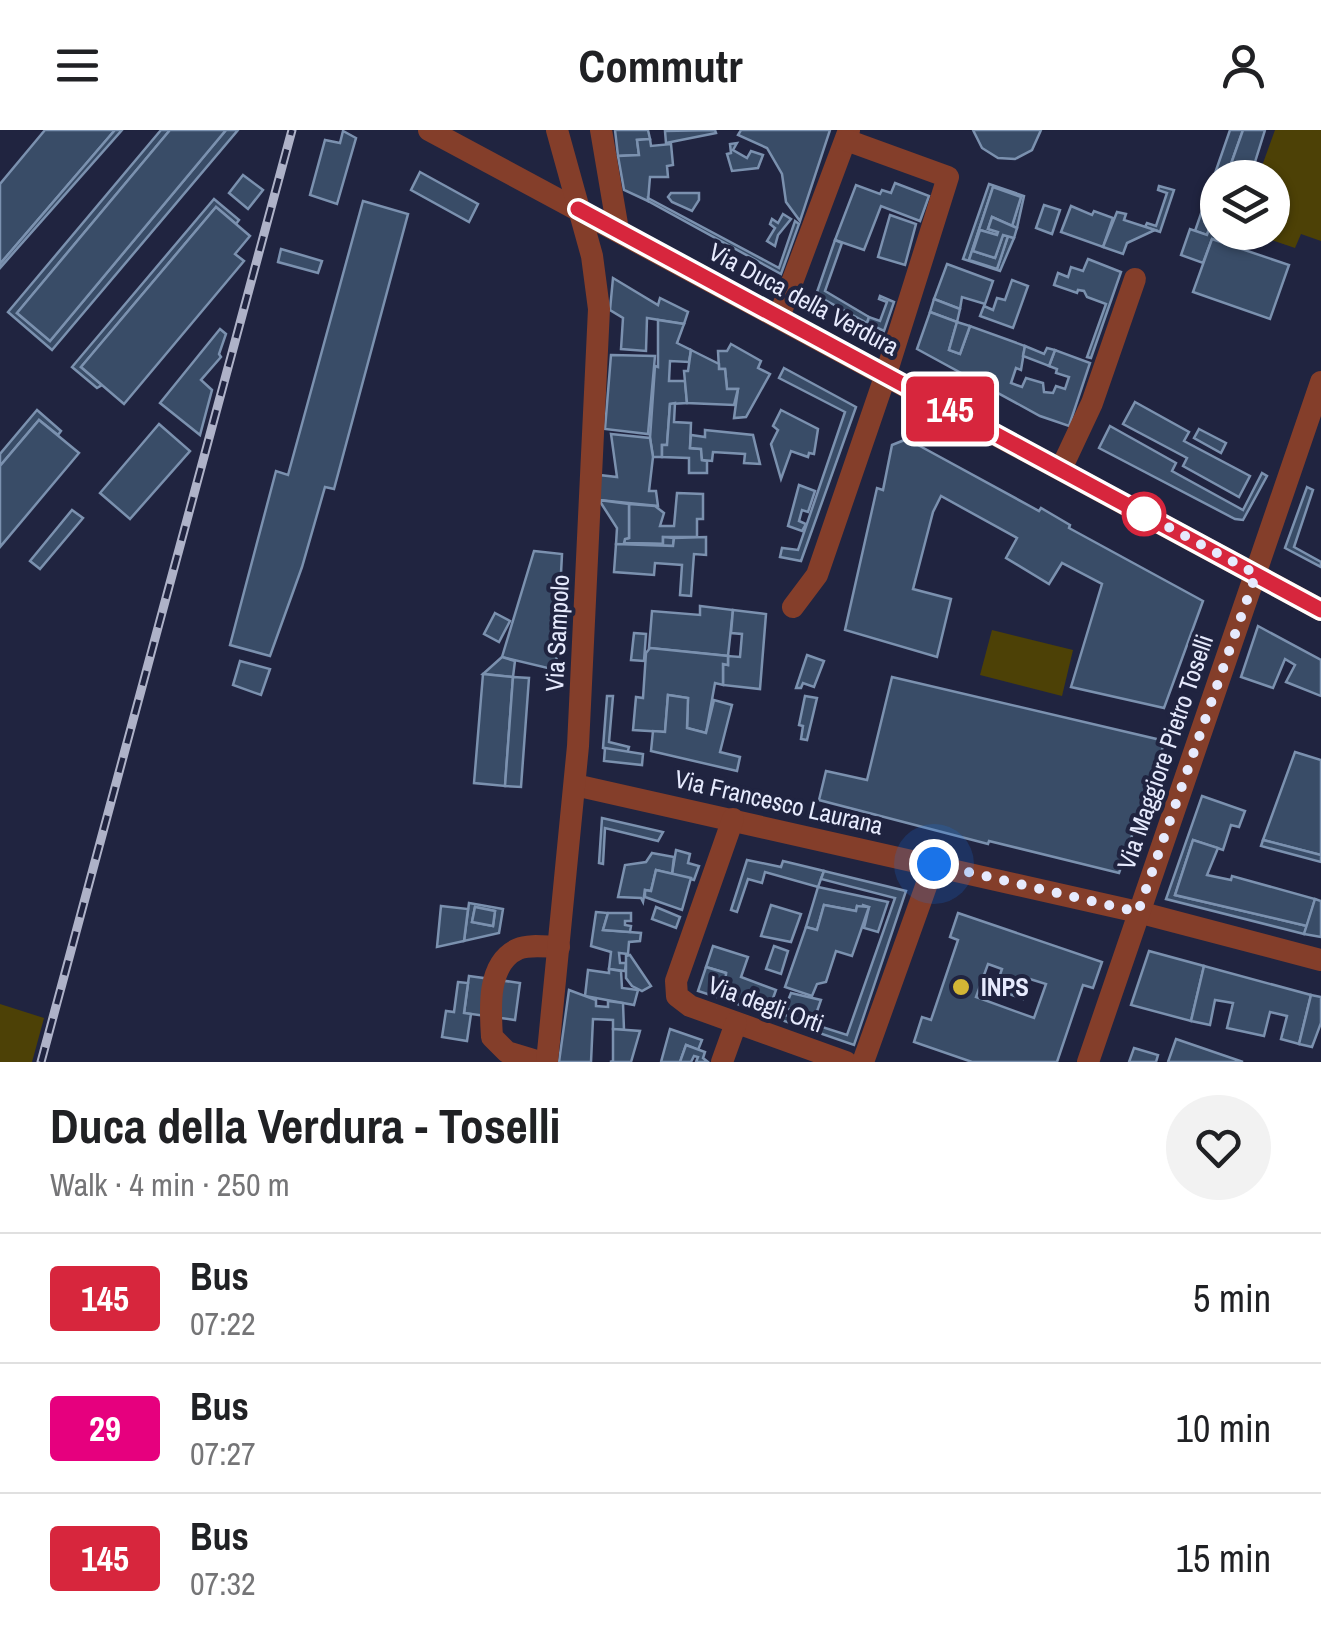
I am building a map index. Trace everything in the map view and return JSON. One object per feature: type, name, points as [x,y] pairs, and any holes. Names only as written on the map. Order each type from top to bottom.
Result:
[{"type":"street","name":"Via Duca della Verdura","points":[[430,130],[1321,610]]},
{"type":"street","name":"Via Sampolo","points":[[544,1062],[574,785],[599,308],[592,256],[556,130]]},
{"type":"street","points":[[601,130],[618,230]]},
{"type":"street","points":[[779,317],[847,135],[948,177],[817,575],[793,606]]},
{"type":"street","points":[[1062,469],[1092,403],[1134,279]]},
{"type":"street","name":"Via Maggiore Pietro Toselli","points":[[1088,1062],[1321,382]]},
{"type":"street","name":"Via Francesco Laurana","points":[[574,785],[934,864],[1321,960]]},
{"type":"street","name":"Via degli Orti","points":[[733,819],[676,982],[676,996],[690,1006],[846,1062]]},
{"type":"street","points":[[863,1062],[934,864]]},
{"type":"street","points":[[544,1062],[506,1052],[492,1037],[494,983],[502,961],[520,948],[558,947]]},
{"type":"street","points":[[722,1062],[736,1023]]},
{"type":"shaded area","points":[[1275,130],[1321,130],[1321,241],[1301,234],[1295,248],[1290,246],[1290,160],[1264,160]]},
{"type":"shaded area","points":[[992,630],[1073,650],[1062,696],[980,675]]},
{"type":"shaded area","points":[[0,1004],[44,1018],[32,1062],[0,1062]]},
{"type":"building","points":[[45,130],[115,130],[0,264],[0,184]]},
{"type":"building","points":[[115,130],[122,130],[0,268],[0,264]]},
{"type":"building","points":[[161,130],[170,130],[17,313],[50,341],[226,130],[238,130],[52,350],[8,312]]},
{"type":"building","points":[[170,130],[226,130],[50,341],[17,313]]},
{"type":"building","points":[[615,130],[648,130],[650,139],[637,140],[639,155],[618,156]]},
{"type":"building","points":[[741,130],[830,130],[800,221],[786,202],[782,174],[767,148],[738,135]]},
{"type":"building","points":[[973,130],[1041,130],[1032,150],[1015,159],[998,158],[982,148]]},
{"type":"building","points":[[1230,130],[1243,130],[1232,160],[1220,160]]},
{"type":"building","points":[[1243,130],[1265,130],[1256,160],[1232,160]]},
{"type":"building","points":[[343,131],[356,138],[337,204],[310,195],[325,140],[340,143]]},
{"type":"building","points":[[665,131],[716,133],[666,143]]},
{"type":"building","points":[[650,139],[651,146],[671,144],[673,165],[667,166],[668,177],[650,177],[648,201],[624,190],[618,156],[639,155],[637,140]]},
{"type":"building","points":[[737,143],[733,150],[747,158],[751,151],[763,155],[758,168],[732,171],[727,154],[731,153],[730,144]]},
{"type":"building","points":[[420,172],[478,204],[469,222],[411,190]]},
{"type":"building","points":[[243,175],[263,190],[248,209],[229,193]]},
{"type":"building","points":[[895,183],[929,196],[920,221],[881,206],[864,250],[835,240],[856,185],[880,194],[882,190],[891,193]]},
{"type":"building","points":[[989,184],[1024,196],[1017,228],[1012,226],[1021,197],[993,187],[969,260],[997,269],[1008,236],[1014,238],[1000,271],[963,259]]},
{"type":"building","points":[[1159,186],[1174,190],[1160,232],[1145,227],[1147,223],[1156,226],[1167,193],[1158,190]]},
{"type":"building","points":[[993,187],[1021,197],[1012,226],[992,217],[988,229],[998,232],[997,235],[980,230],[973,251],[995,258],[1003,235],[1008,236],[997,269],[969,260]]},
{"type":"building","points":[[671,193],[699,193],[699,200],[692,211],[672,202],[668,197]]},
{"type":"building","points":[[648,198],[779,268],[795,221],[799,224],[781,274]]},
{"type":"building","points":[[214,199],[239,220],[236,224],[216,207],[81,367],[102,385],[97,388],[72,367]]},
{"type":"building","points":[[363,201],[408,214],[334,489],[325,487],[270,656],[230,645],[276,471],[288,475]]},
{"type":"building","points":[[1044,205],[1060,210],[1052,234],[1036,228]]},
{"type":"building","points":[[1071,206],[1113,218],[1103,247],[1061,232]]},
{"type":"building","points":[[216,207],[250,236],[235,254],[244,261],[124,404],[81,367]]},
{"type":"building","points":[[1117,212],[1126,214],[1124,220],[1155,230],[1127,243],[1123,254],[1103,247]]},
{"type":"building","points":[[783,214],[791,219],[778,235],[775,246],[767,241],[775,228],[770,224],[772,219],[778,223]]},
{"type":"building","points":[[890,215],[916,224],[905,265],[878,257]]},
{"type":"building","points":[[992,217],[1017,228],[1014,238],[1003,235],[995,258],[973,251],[980,230],[997,235],[998,232],[988,229]]},
{"type":"building","points":[[1190,229],[1200,233],[1200,250],[1208,250],[1203,263],[1181,255]]},
{"type":"building","points":[[835,240],[842,243],[825,291],[869,317],[867,323],[816,295]]},
{"type":"building","points":[[281,249],[322,261],[318,273],[278,262]]},
{"type":"building","points":[[1208,250],[1245,250],[1289,265],[1270,319],[1193,292]]},
{"type":"building","points":[[1088,259],[1121,272],[1091,358],[1087,357],[1106,304],[1087,297],[1084,291],[1077,293],[1054,285],[1058,273],[1068,277],[1071,267],[1083,271]]},
{"type":"building","points":[[947,264],[993,281],[985,304],[962,297],[960,309],[934,299]]},
{"type":"building","points":[[613,278],[658,305],[660,298],[688,312],[684,324],[647,318],[646,351],[621,349],[623,318],[610,310]]},
{"type":"building","points":[[1012,280],[1028,286],[1013,328],[980,316],[984,306],[993,310],[997,298],[1005,300]]},
{"type":"building","points":[[880,296],[894,302],[884,331],[867,323],[869,317],[880,321],[887,302]]},
{"type":"building","points":[[934,299],[960,309],[957,322],[930,312]]},
{"type":"building","points":[[930,312],[957,322],[949,350],[960,354],[970,326],[1025,346],[1021,370],[1016,368],[1011,383],[1022,387],[1026,378],[1043,383],[1044,392],[1053,393],[1056,386],[1065,389],[1069,377],[1049,366],[1055,350],[1090,363],[1069,426],[1040,416],[917,349]]},
{"type":"building","points":[[658,320],[684,324],[677,343],[691,350],[689,362],[670,361],[669,381],[685,381],[687,403],[670,404],[667,445],[662,445],[662,457],[653,457],[650,438],[655,366],[658,367]]},
{"type":"building","points":[[957,322],[970,326],[960,354],[949,350]]},
{"type":"building","points":[[220,329],[226,334],[221,357],[201,380],[212,390],[200,435],[160,403]]},
{"type":"building","points":[[731,344],[761,361],[758,368],[770,374],[746,417],[734,418],[738,389],[727,389],[725,369],[719,369],[718,351],[727,351]]},
{"type":"building","points":[[1025,346],[1044,354],[1047,348],[1055,350],[1049,366],[1023,356]]},
{"type":"building","points":[[691,350],[725,369],[727,389],[738,389],[734,405],[687,403],[684,371],[688,371]]},
{"type":"building","points":[[611,355],[655,356],[648,434],[605,429]]},
{"type":"building","points":[[784,368],[856,407],[801,561],[780,557],[782,548],[798,550],[845,412],[779,378]]},
{"type":"building","points":[[1135,402],[1189,432],[1184,441],[1250,476],[1239,497],[1183,466],[1187,458],[1123,424]]},
{"type":"building","points":[[675,403],[674,422],[691,423],[690,448],[701,449],[707,473],[689,473],[689,458],[662,457],[662,445],[667,445],[670,404]]},
{"type":"building","points":[[37,410],[61,431],[58,435],[39,420],[0,466],[0,454]]},
{"type":"building","points":[[781,410],[818,429],[814,454],[809,453],[808,457],[791,451],[781,479],[771,444],[778,430],[773,426]]},
{"type":"building","points":[[39,420],[79,453],[0,547],[0,466]]},
{"type":"building","points":[[159,424],[190,451],[130,519],[100,493]]},
{"type":"building","points":[[1110,426],[1176,463],[1172,471],[1243,510],[1262,473],[1267,476],[1243,520],[1235,519],[1099,448]]},
{"type":"building","points":[[1199,429],[1226,443],[1221,453],[1194,438]]},
{"type":"building","points":[[705,430],[753,435],[760,464],[744,463],[745,454],[713,452],[712,461],[702,460],[701,449],[690,448],[691,435],[705,437]]},
{"type":"building","points":[[611,434],[650,438],[653,457],[649,491],[656,491],[658,506],[599,500],[599,475],[617,477]]},
{"type":"building","points":[[907,439],[1039,511],[1041,508],[1070,525],[1069,528],[1203,601],[1164,708],[1071,687],[1102,584],[1062,563],[1049,584],[1006,558],[1017,538],[941,496],[933,512],[913,589],[951,599],[937,657],[845,630],[877,488],[883,490],[892,445]]},
{"type":"building","points":[[799,485],[815,491],[808,512],[802,510],[799,521],[806,524],[802,531],[788,526]]},
{"type":"building","points":[[1307,487],[1313,490],[1294,547],[1321,562],[1321,567],[1285,548]]},
{"type":"building","points":[[677,493],[703,494],[703,519],[697,519],[697,537],[663,537],[663,544],[624,543],[629,538],[629,504],[655,506],[664,513],[660,526],[674,526]]},
{"type":"building","points":[[599,500],[629,504],[629,538],[624,543],[663,544],[663,537],[674,538],[673,546],[616,544],[617,528]]},
{"type":"building","points":[[72,510],[83,518],[40,569],[30,561]]},
{"type":"building","points":[[706,537],[706,555],[694,554],[691,596],[680,595],[682,565],[655,563],[654,575],[614,572],[616,544],[673,546],[674,538]]},
{"type":"building","points":[[534,551],[562,554],[556,670],[502,657]]},
{"type":"building","points":[[700,606],[733,610],[728,656],[649,648],[652,611],[700,615]]},
{"type":"building","points":[[733,610],[766,614],[760,689],[723,685],[723,664],[728,665],[728,656],[740,657],[742,634],[731,633]]},
{"type":"building","points":[[495,613],[510,621],[499,642],[484,634]]},
{"type":"building","points":[[1258,626],[1321,660],[1321,696],[1286,682],[1295,665],[1285,659],[1273,688],[1241,677]]},
{"type":"building","points":[[634,633],[646,634],[644,661],[631,660]]},
{"type":"building","points":[[650,648],[728,656],[728,665],[723,664],[723,685],[715,683],[706,733],[687,728],[688,698],[668,695],[665,732],[633,730],[636,697],[643,698],[646,653]]},
{"type":"building","points":[[807,655],[824,661],[814,687],[803,683],[796,688]]},
{"type":"building","points":[[502,657],[515,661],[513,677],[483,674]]},
{"type":"building","points":[[240,661],[270,669],[261,695],[233,685]]},
{"type":"building","points":[[483,674],[513,677],[505,786],[474,783]]},
{"type":"building","points":[[513,677],[529,678],[521,787],[505,786]]},
{"type":"building","points":[[892,677],[1165,741],[1119,873],[819,800],[826,771],[867,780]]},
{"type":"building","points":[[668,695],[688,698],[687,728],[706,733],[714,700],[732,705],[720,752],[740,757],[737,771],[651,751],[653,731],[665,732]]},
{"type":"building","points":[[607,696],[613,696],[609,742],[629,747],[627,754],[603,748]]},
{"type":"building","points":[[805,696],[817,698],[807,740],[801,739],[803,726],[799,725]]},
{"type":"building","points":[[605,748],[643,754],[642,765],[604,761]]},
{"type":"building","points":[[1295,752],[1321,760],[1321,855],[1263,840]]},
{"type":"building","points":[[1202,796],[1245,811],[1239,827],[1231,825],[1223,850],[1193,840],[1175,895],[1307,926],[1304,934],[1166,899]]},
{"type":"building","points":[[602,818],[663,832],[658,841],[605,828],[603,864],[599,863]]},
{"type":"building","points":[[1193,840],[1218,848],[1207,875],[1231,880],[1232,876],[1315,899],[1307,926],[1175,895]]},
{"type":"building","points":[[1263,840],[1321,855],[1321,862],[1261,846]]},
{"type":"building","points":[[676,850],[690,854],[688,863],[699,866],[694,880],[672,874]]},
{"type":"building","points":[[652,853],[674,857],[672,874],[656,870],[651,891],[645,890],[643,902],[641,898],[618,897],[625,865],[646,862]]},
{"type":"building","points":[[747,860],[781,867],[783,861],[824,871],[818,887],[765,872],[762,883],[748,879],[737,912],[731,910]]},
{"type":"building","points":[[656,870],[691,878],[682,910],[645,897],[645,890],[651,891]]},
{"type":"building","points":[[824,871],[906,891],[854,1045],[767,1015],[769,1010],[847,1035],[895,898],[821,879]]},
{"type":"building","points":[[818,887],[888,902],[878,932],[864,928],[869,907],[863,905],[857,906],[856,911],[824,905],[817,930],[806,927]]},
{"type":"building","points":[[1315,899],[1321,901],[1321,937],[1304,934]]},
{"type":"building","points":[[469,903],[503,909],[499,933],[464,941]],"holes":[[[475,907],[495,911],[493,926],[472,922]]]},
{"type":"building","points":[[771,905],[801,914],[791,942],[761,936]]},
{"type":"building","points":[[824,905],[856,911],[857,906],[869,907],[852,956],[836,951],[826,982],[817,984],[812,996],[785,987],[806,927],[817,930]]},
{"type":"building","points":[[441,906],[468,909],[464,941],[437,947]]},
{"type":"building","points":[[475,907],[495,911],[493,926],[472,922]]},
{"type":"building","points":[[656,907],[680,917],[676,928],[652,919]]},
{"type":"building","points":[[596,912],[608,913],[603,930],[641,933],[640,941],[629,942],[628,954],[619,953],[620,963],[626,963],[625,971],[609,969],[611,952],[591,946]]},
{"type":"building","points":[[608,913],[631,913],[631,921],[625,921],[625,925],[631,926],[630,932],[603,930]]},
{"type":"building","name":"INPS","points":[[958,913],[1102,962],[1093,988],[1083,985],[1057,1062],[972,1062],[914,1042],[922,1017],[931,1020],[958,940],[950,937]],"holes":[[[988,964],[1002,969],[995,989],[1023,999],[1030,979],[1046,984],[1034,1018],[976,997]]]},
{"type":"building","points":[[713,946],[748,957],[741,977],[776,990],[767,1015],[732,1002],[736,991],[725,985],[726,973],[706,967]]},
{"type":"building","points":[[774,946],[788,951],[781,974],[766,969]]},
{"type":"building","points":[[1149,951],[1204,966],[1191,1021],[1131,1005]]},
{"type":"building","points":[[630,955],[651,986],[642,991],[626,978],[626,956]]},
{"type":"building","points":[[1204,966],[1311,995],[1299,1044],[1281,1039],[1287,1016],[1270,1012],[1264,1036],[1227,1028],[1233,1003],[1215,1000],[1210,1025],[1191,1021]]},
{"type":"building","points":[[706,967],[726,973],[725,985],[736,991],[732,1002],[698,991]]},
{"type":"building","points":[[609,969],[621,971],[622,988],[638,990],[634,1005],[585,996],[588,970],[609,973]]},
{"type":"building","points":[[469,976],[520,983],[515,1020],[464,1013]]},
{"type":"building","points":[[458,982],[468,983],[464,1013],[471,1014],[467,1041],[442,1037],[446,1011],[454,1012]]},
{"type":"building","points":[[569,990],[596,1000],[596,1006],[608,1007],[608,1001],[623,1003],[624,1030],[613,1029],[613,1020],[593,1019],[591,1062],[559,1062]]},
{"type":"building","points":[[791,993],[821,1000],[815,1017],[785,1008]]},
{"type":"building","points":[[1311,995],[1321,997],[1321,1023],[1312,1047],[1299,1044]]},
{"type":"building","points":[[613,1029],[640,1031],[631,1062],[610,1062]]},
{"type":"building","points":[[670,1029],[702,1040],[698,1050],[686,1045],[680,1062],[661,1062]]},
{"type":"building","points":[[1176,1039],[1243,1062],[1168,1062]]},
{"type":"building","points":[[686,1045],[705,1052],[703,1058],[708,1062],[696,1062],[698,1057],[694,1056],[691,1062],[680,1062]]},
{"type":"building","points":[[1134,1048],[1158,1055],[1156,1062],[1129,1062]]},
{"type":"railway","points":[[41,1062],[292,130]]},
{"type":"bus line","name":"145","points":[[578,209],[1321,610]]},
{"type":"place","name":"INPS","points":[[961,987]]},
{"type":"route","points":[[934,864],[1138,912],[1256,574],[1144,514]]}]
